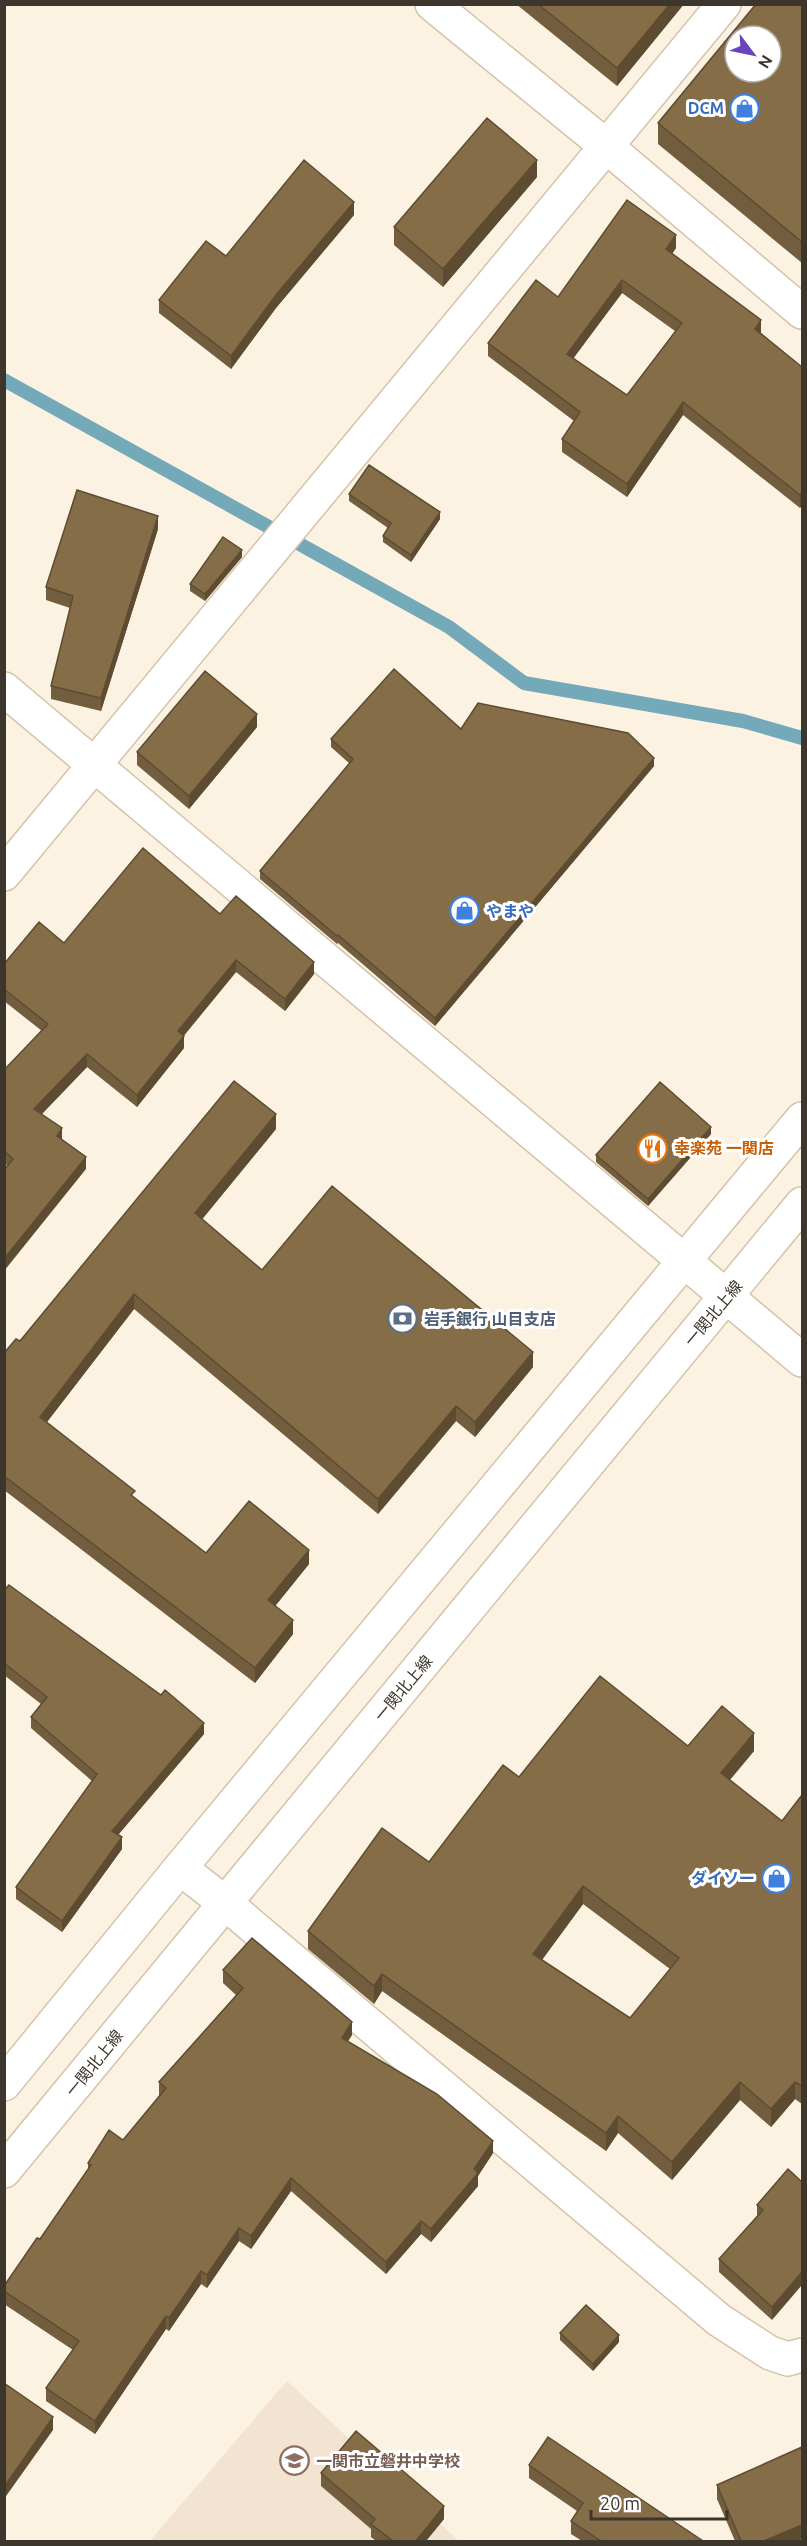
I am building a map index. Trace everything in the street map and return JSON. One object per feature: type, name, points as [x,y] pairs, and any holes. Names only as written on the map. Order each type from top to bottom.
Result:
[{"type":"street","points":[[432,4],[606,146],[802,312]]},
{"type":"street","points":[[4,874],[724,4]]},
{"type":"street","points":[[4,689],[95,763],[802,1360]]},
{"type":"street","points":[[4,2084],[180,1868],[802,1119]]},
{"type":"street","name":"一関北上線","points":[[4,2172],[802,1204]]},
{"type":"street","points":[[180,1868],[225,1903],[719,2320],[770,2353],[788,2358],[802,2355]]},
{"type":"shaded area","name":"一関市立磐井中学校","points":[[287,2381],[459,2541],[149,2542]]},
{"type":"building","points":[[538,4],[670,4],[617,68]]},
{"type":"building","name":"DCM","points":[[756,4],[802,4],[802,242],[658,123],[723,44],[723,84],[783,84],[783,24],[740,24]]},
{"type":"building","points":[[487,118],[537,160],[443,269],[394,227]]},
{"type":"building","points":[[304,160],[354,202],[276,295],[231,356],[159,300],[206,241],[226,256]]},
{"type":"building","points":[[627,200],[676,235],[666,249],[761,320],[755,329],[802,367],[802,492],[800,495],[683,402],[627,484],[562,439],[580,412],[488,343],[536,280],[558,297]],"holes":[[[622,280],[682,323],[627,395],[567,354]]]},
{"type":"building","points":[[369,465],[440,512],[411,555],[383,536],[391,523],[349,494]]},
{"type":"building","points":[[77,490],[158,516],[101,698],[51,686],[73,596],[46,587]]},
{"type":"building","points":[[223,537],[242,550],[205,594],[190,584]]},
{"type":"building","name":"やまや","points":[[394,669],[461,729],[478,703],[628,733],[654,758],[435,1018],[260,871],[353,759],[331,739]]},
{"type":"building","points":[[205,671],[257,714],[189,796],[137,752]]},
{"type":"building","points":[[143,848],[220,914],[236,896],[314,962],[285,999],[236,960],[178,1031],[184,1036],[137,1095],[87,1054],[34,1109],[62,1128],[57,1136],[86,1157],[4,1259],[4,1170],[13,1159],[4,1151],[4,1070],[48,1024],[4,989],[4,964],[39,922],[64,943]]},
{"type":"building","points":[[234,1081],[276,1114],[195,1213],[262,1270],[332,1186],[533,1352],[475,1422],[456,1406],[378,1499],[134,1294],[40,1417],[135,1491],[131,1495],[206,1553],[249,1501],[309,1550],[268,1600],[293,1620],[255,1668],[4,1476],[4,1353],[16,1339],[20,1341]]},
{"type":"building","name":"幸楽苑 一関店","points":[[660,1082],[711,1127],[648,1199],[596,1155]]},
{"type":"building","points":[[9,1585],[161,1695],[165,1690],[204,1723],[112,1831],[122,1837],[62,1921],[16,1887],[97,1774],[31,1717],[47,1697],[4,1663],[4,1590]]},
{"type":"building","points":[[600,1676],[688,1746],[722,1706],[754,1733],[721,1773],[782,1821],[802,1795],[802,2086],[795,2082],[771,2109],[740,2082],[672,2162],[618,2116],[606,2133],[382,1974],[374,1986],[308,1931],[382,1828],[429,1862],[503,1765],[519,1777]],"holes":[[[583,1886],[679,1958],[630,2018],[533,1954]]]},
{"type":"building","points":[[252,1938],[352,2022],[342,2038],[437,2094],[493,2141],[474,2169],[478,2173],[431,2229],[421,2221],[386,2262],[291,2178],[251,2236],[239,2228],[207,2275],[201,2271],[169,2318],[166,2316],[95,2421],[46,2388],[79,2341],[4,2291],[4,2286],[91,2165],[88,2163],[109,2130],[123,2140],[166,2088],[159,2082],[243,1988],[223,1970]]},
{"type":"building","points":[[788,2169],[802,2182],[802,2272],[772,2307],[719,2259],[763,2210],[757,2205]]},
{"type":"building","points":[[586,2305],[619,2335],[593,2364],[560,2333]]},
{"type":"building","points":[[4,2383],[53,2417],[4,2487]]},
{"type":"building","points":[[356,2431],[444,2506],[416,2541],[393,2541],[371,2524],[375,2519],[321,2473]]},
{"type":"building","points":[[548,2437],[703,2541],[601,2541],[571,2521],[583,2503],[529,2465]]},
{"type":"building","points":[[802,2447],[802,2525],[764,2541],[741,2541],[717,2485]]},
{"type":"waterway","points":[[4,380],[449,627],[524,683],[743,721],[802,738]]},
{"type":"place","name":"DCM","points":[[745,108]]},
{"type":"place","name":"やまや","points":[[465,911]]},
{"type":"place","name":"幸楽苑 一関店","points":[[653,1148]]},
{"type":"place","name":"岩手銀行 山目支店","points":[[403,1319]]},
{"type":"place","name":"ダイソー","points":[[776,1878]]},
{"type":"place","name":"一関市立磐井中学校","points":[[295,2461]]}]
